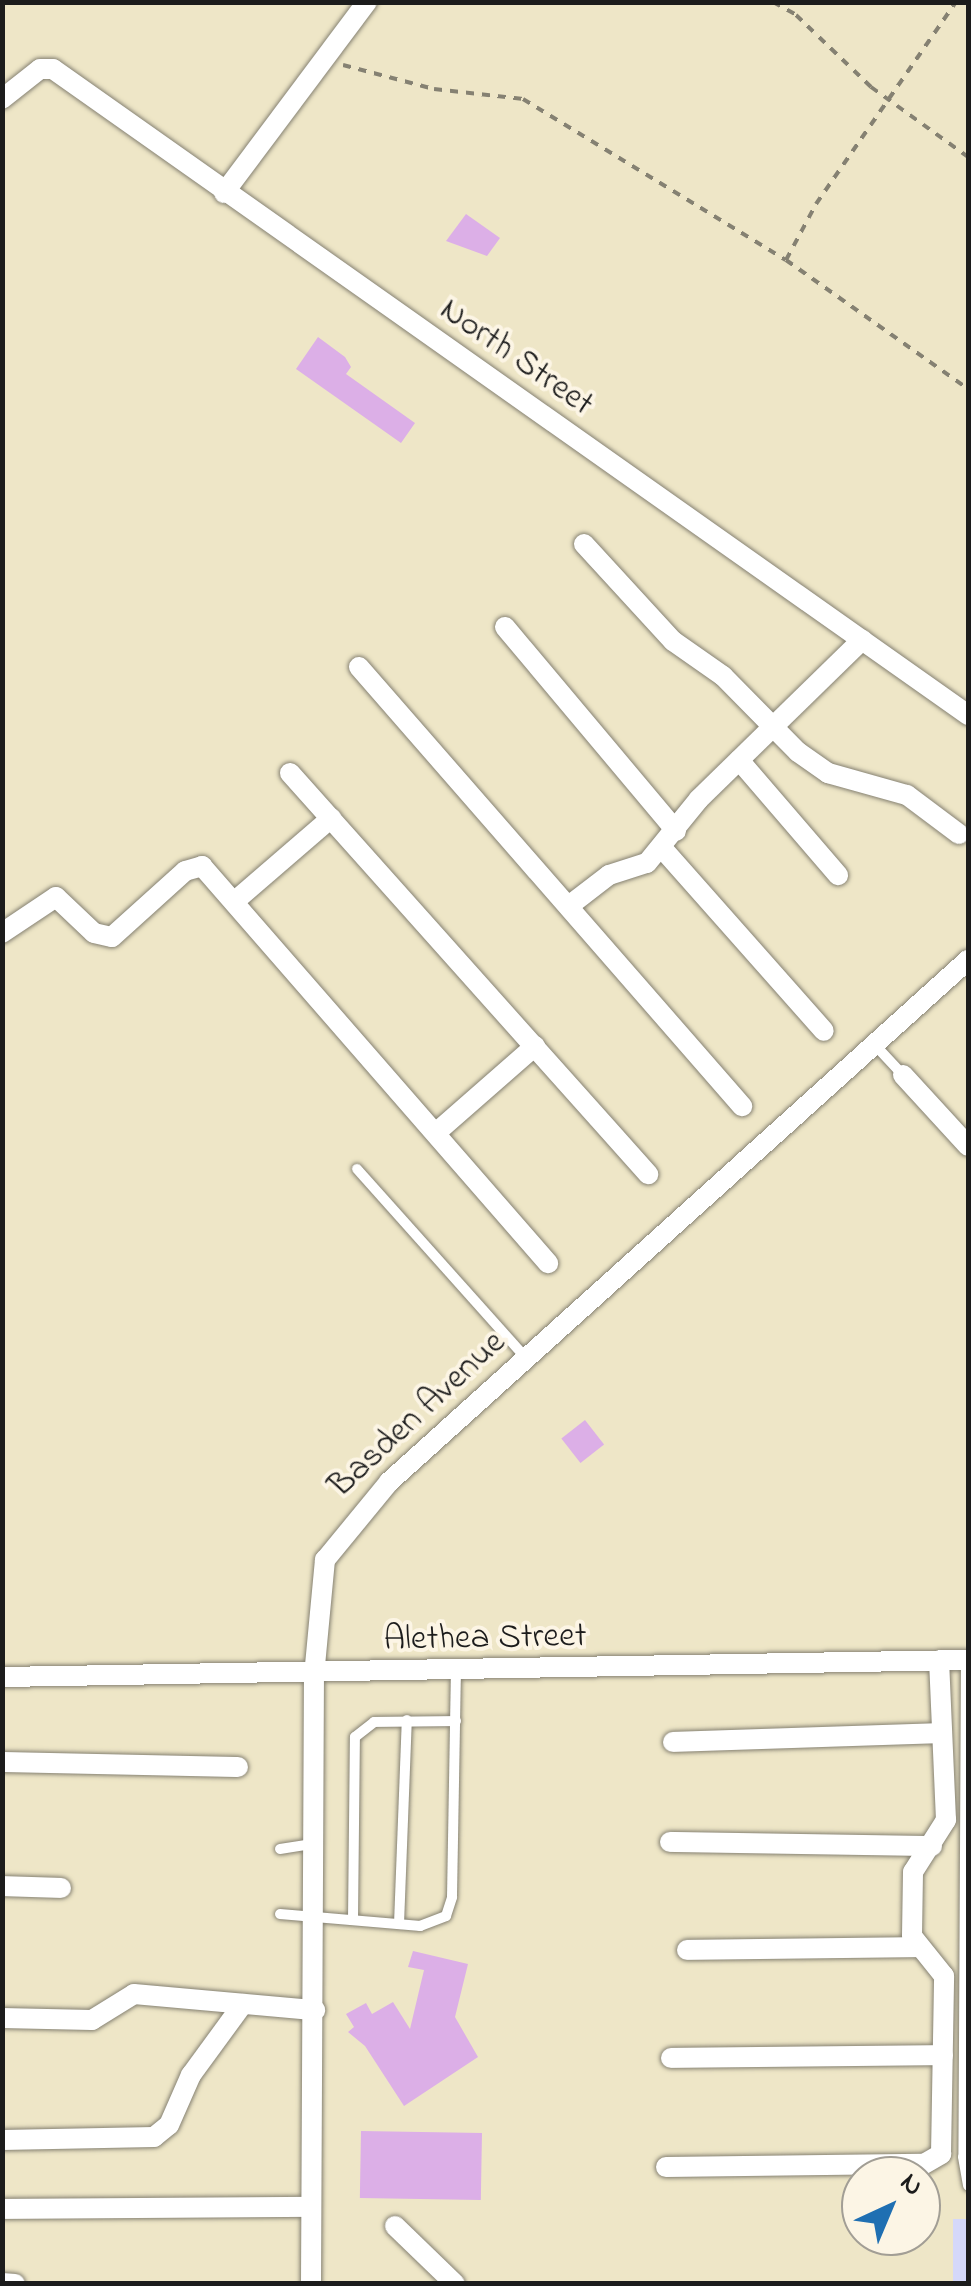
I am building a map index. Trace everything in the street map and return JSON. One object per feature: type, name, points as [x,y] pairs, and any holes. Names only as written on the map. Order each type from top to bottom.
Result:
[{"type":"street","points":[[224,193],[367,2]]},
{"type":"street","name":"North Street","points":[[2,98],[40,69],[53,69],[968,715]]},
{"type":"street","points":[[584,544],[673,640],[723,676],[773,727],[828,773],[907,795],[959,834]]},
{"type":"street","points":[[505,627],[676,831]]},
{"type":"street","points":[[570,905],[597,882],[647,863],[739,760],[862,640]]},
{"type":"street","points":[[359,667],[742,1106]]},
{"type":"street","points":[[739,760],[838,875]]},
{"type":"street","points":[[290,772],[648,1174]]},
{"type":"street","points":[[235,901],[331,818]]},
{"type":"street","points":[[662,848],[824,1031]]},
{"type":"street","points":[[2,933],[56,898],[94,934],[112,937],[194,866],[202,866],[438,1131],[548,1263]]},
{"type":"street","name":"Basden Avenue","points":[[311,2284],[314,1676],[318,1585],[343,1530],[526,1358],[874,1044],[965,968]]},
{"type":"street","points":[[438,1131],[535,1046]]},
{"type":"street","points":[[903,1075],[968,1146]]},
{"type":"street","points":[[917,1948],[912,1872],[946,1820],[939,1660]]},
{"type":"street","name":"Alethea Street","points":[[2,1677],[314,1676],[967,1660]]},
{"type":"street","points":[[673,1742],[941,1733]]},
{"type":"street","points":[[2,1762],[238,1767]]},
{"type":"street","points":[[670,1842],[932,1846]]},
{"type":"street","points":[[2,1886],[61,1888]]},
{"type":"street","points":[[666,2168],[927,2164],[941,2154],[943,1970],[917,1948],[687,1950]]},
{"type":"street","points":[[2,2018],[92,2020],[134,1994],[314,2010]]},
{"type":"street","points":[[2,2140],[154,2137],[169,2125],[198,2064],[243,2004]]},
{"type":"street","points":[[672,2058],[943,2056]]},
{"type":"street","points":[[2,2209],[312,2206]]},
{"type":"street","points":[[396,2226],[455,2284]]},
{"type":"street","points":[[2,2283],[15,2284]]},
{"type":"lane","points":[[874,1044],[903,1075]]},
{"type":"lane","points":[[357,1169],[526,1358]]},
{"type":"lane","points":[[967,1660],[968,2186]]},
{"type":"lane","points":[[280,1914],[434,1924],[450,1908],[456,1673]]},
{"type":"lane","points":[[399,1924],[407,1720]]},
{"type":"lane","points":[[353,1920],[355,1737],[374,1722],[456,1721]]},
{"type":"lane","points":[[280,1849],[314,1844]]},
{"type":"path","points":[[773,2],[796,15],[890,101],[968,157]]},
{"type":"path","points":[[786,260],[816,204],[956,2]]},
{"type":"path","points":[[324,60],[434,90],[523,99],[786,260],[968,388]]},
{"type":"shaded area","points":[[953,2219],[968,2219],[968,2283],[953,2283]]},
{"type":"building","points":[[466,214],[500,238],[487,256],[446,241]]},
{"type":"building","points":[[318,337],[345,357],[351,367],[346,374],[415,423],[401,443],[296,369]]},
{"type":"building","points":[[585,1420],[604,1444],[580,1463],[561,1438]]},
{"type":"building","points":[[413,1951],[468,1964],[455,2017],[478,2057],[404,2106],[365,2046],[348,2032],[354,2027],[346,2014],[366,2003],[372,2014],[393,2002],[410,2029],[424,1970],[408,1967]]},
{"type":"building","points":[[361,2131],[482,2133],[481,2200],[360,2198]]}]
